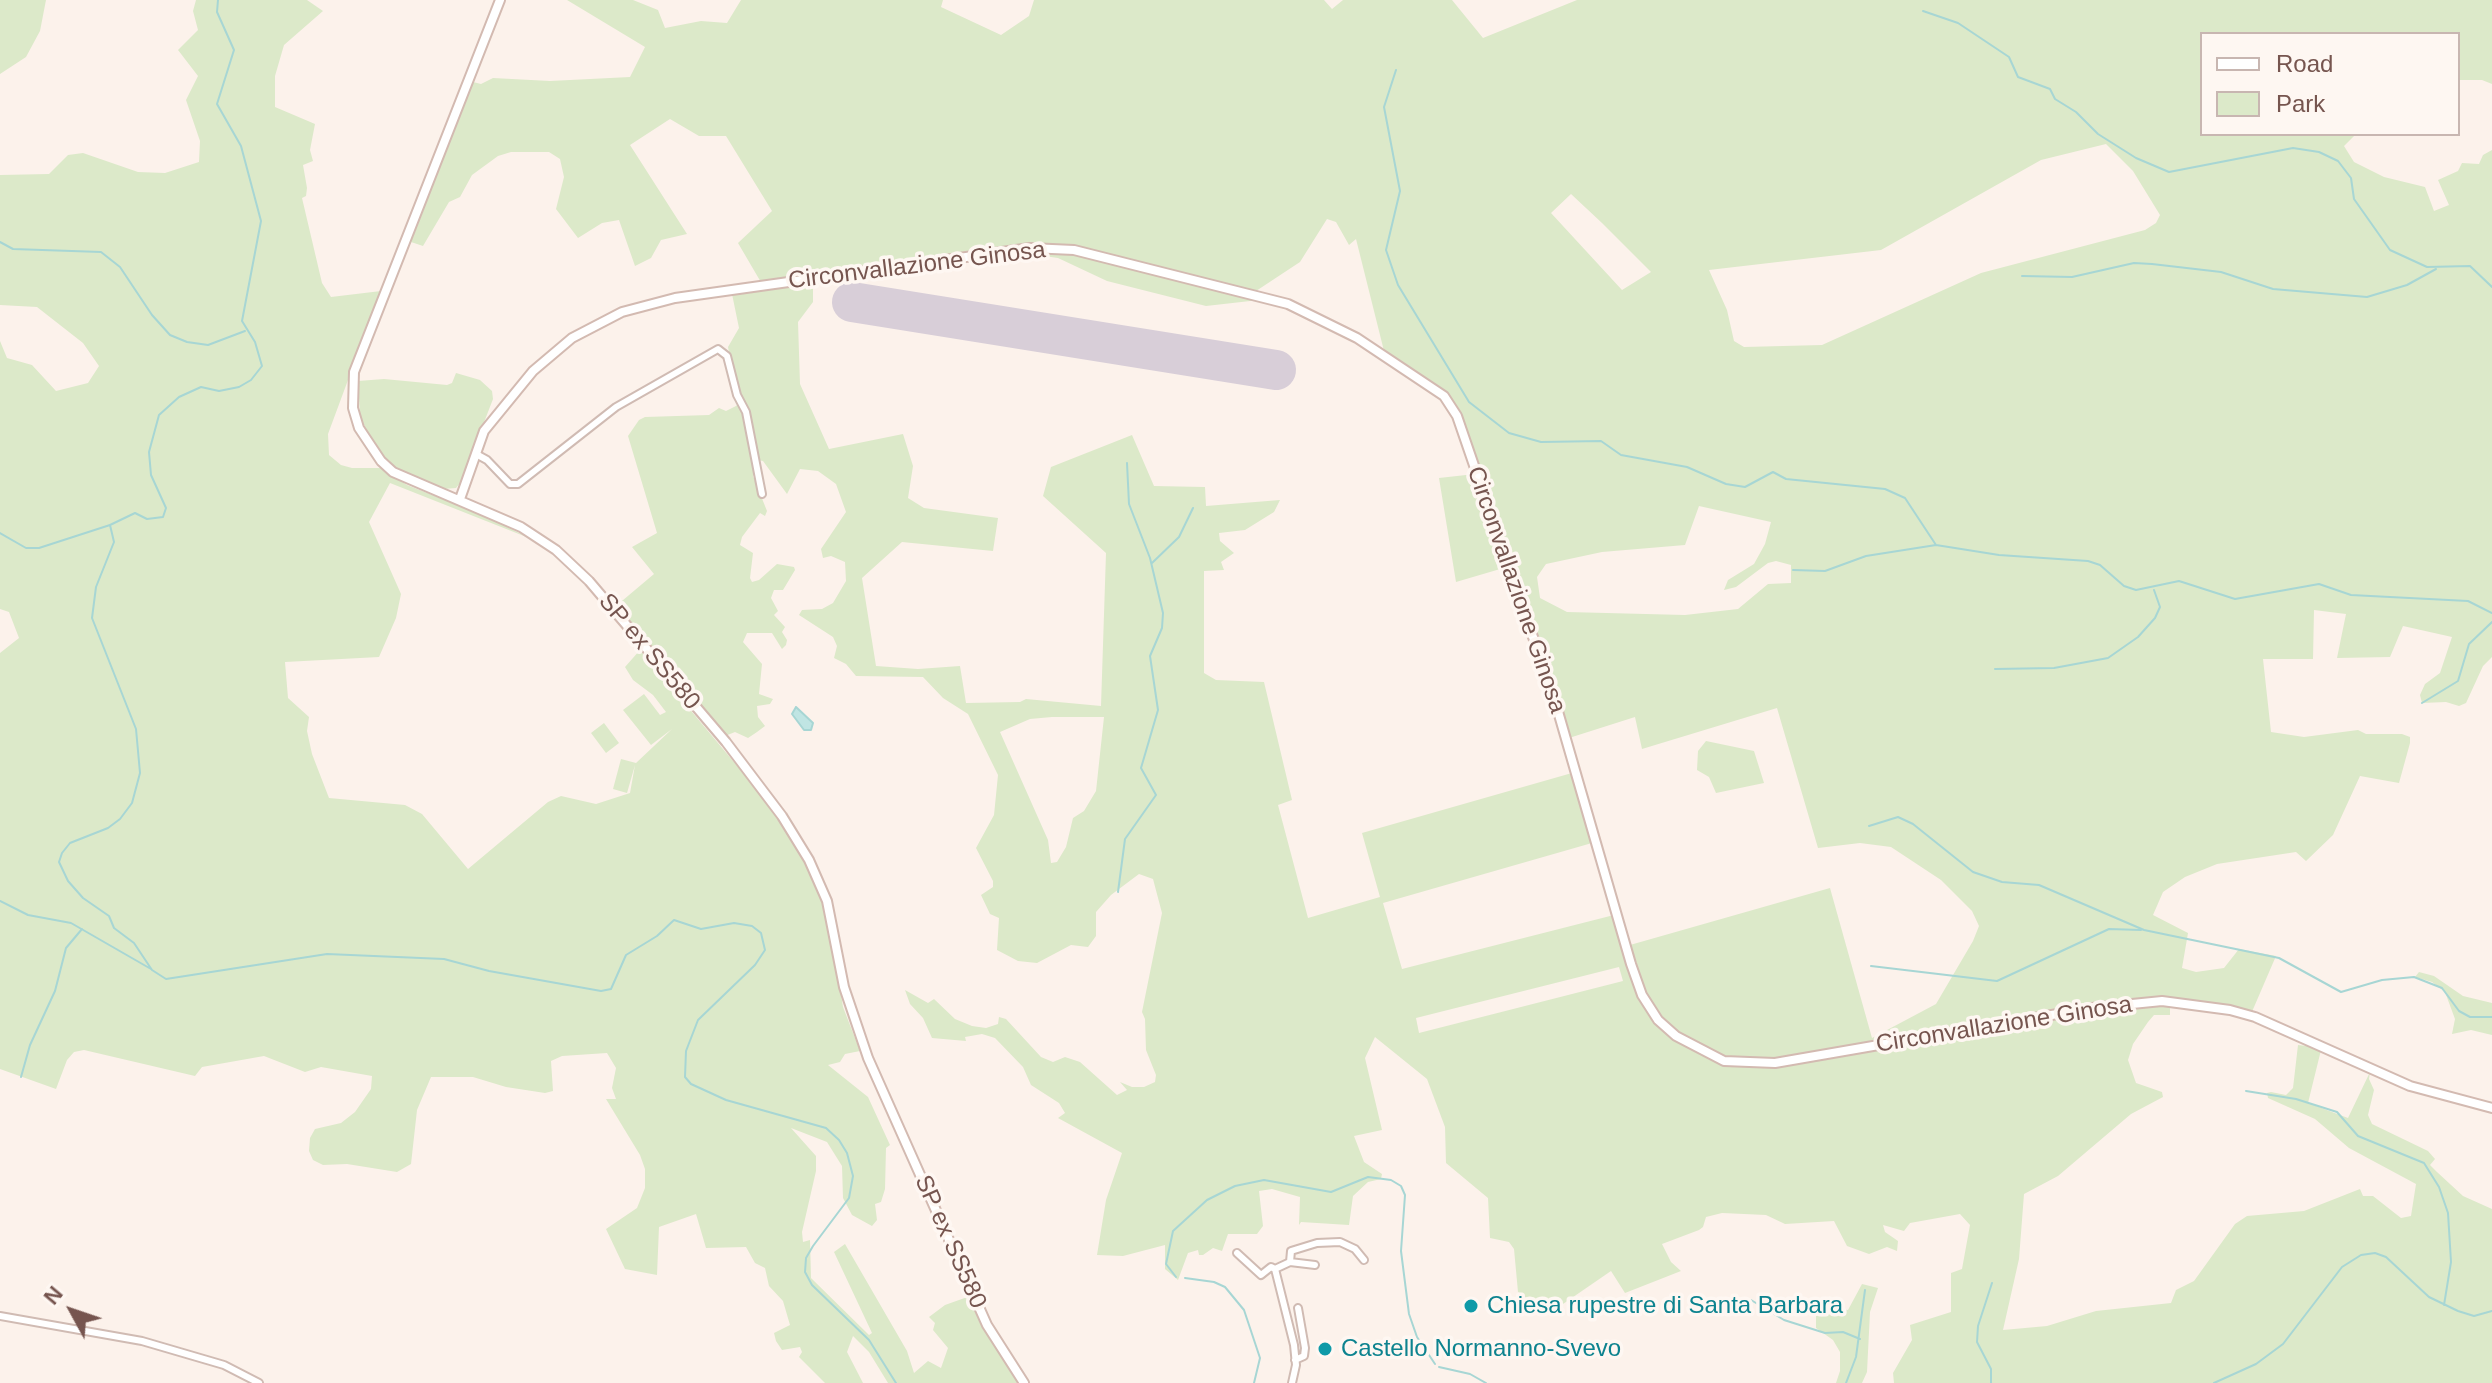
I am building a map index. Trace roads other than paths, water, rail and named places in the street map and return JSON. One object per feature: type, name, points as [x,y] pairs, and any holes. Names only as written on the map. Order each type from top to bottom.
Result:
[{"type":"main road","name":"SP ex SS580","points":[[500,0],[354,372],[353,408],[359,428],[381,461],[409,481],[460,499],[521,527],[556,550],[589,581],[726,742],[782,816],[809,860],[827,901],[844,987],[868,1058],[987,1325],[1024,1383]]},
{"type":"main road","name":"Circonvallazione Ginosa","points":[[460,499],[484,431],[507,399],[572,338],[622,312],[675,298],[1030,248],[1074,250],[1288,304],[1346,332],[1423,382],[1444,396],[1457,416],[1555,701],[1642,995],[1658,1020],[1697,1050],[1724,1061],[1775,1063],[2092,1008],[2162,1001],[2230,1010],[2255,1017],[2410,1086],[2492,1108]]},
{"type":"street","points":[[476,454],[487,460],[510,484],[518,484],[616,407],[718,349],[727,356],[737,395],[746,412],[762,494]]},
{"type":"street","points":[[1290,1262],[1291,1251],[1317,1243],[1340,1242],[1355,1249],[1364,1260]]},
{"type":"street","points":[[1237,1253],[1261,1275],[1271,1267],[1275,1269],[1290,1262],[1315,1265]]},
{"type":"street","points":[[1275,1269],[1295,1360],[1292,1383]]},
{"type":"street","points":[[1295,1360],[1304,1356],[1305,1348],[1298,1308]]},
{"type":"street","points":[[0,1316],[142,1341],[224,1365],[259,1383]]},
{"type":"water","points":[[796,707],[813,723],[811,730],[804,730],[792,714]]},
{"type":"waterway","points":[[218,0],[217,12],[234,50],[217,104],[241,146],[261,221],[242,321],[255,342],[262,366],[251,380],[239,387],[219,391],[201,387],[179,397],[159,415],[149,452],[151,475],[166,508],[163,517],[147,519],[135,513],[110,525],[114,542],[96,587],[92,618],[136,729],[140,773],[132,803],[120,819],[108,828],[70,843],[62,853],[59,862],[68,881],[83,898],[109,916],[114,928],[134,943],[152,970],[166,979],[327,954],[444,959],[489,971],[601,991],[611,989],[626,955],[657,936],[674,920],[701,929],[734,923],[752,926],[761,933],[765,950],[755,965],[698,1020],[686,1051],[685,1077],[691,1084],[726,1100],[826,1128],[839,1140],[847,1153],[853,1176],[849,1198],[813,1246],[806,1258],[805,1272],[812,1285],[869,1340],[896,1383]]},
{"type":"waterway","points":[[1923,11],[1958,23],[2009,57],[2018,77],[2050,89],[2055,99],[2076,112],[2098,134],[2136,158],[2169,172],[2293,148],[2319,152],[2338,161],[2351,178],[2354,199],[2390,250],[2427,267],[2470,266],[2492,287]]},
{"type":"waterway","points":[[1396,70],[1384,107],[1400,191],[1386,250],[1398,285],[1469,402],[1509,433],[1541,442],[1601,441],[1621,455],[1687,467],[1726,484],[1745,487],[1773,472],[1786,479],[1885,489],[1905,498],[1936,545],[1999,555],[2088,561],[2100,565],[2124,586],[2136,590],[2179,581],[2235,599],[2319,584],[2351,595],[2468,601],[2492,613]]},
{"type":"waterway","points":[[0,242],[13,249],[101,252],[120,267],[152,315],[170,335],[187,342],[208,345],[245,331]]},
{"type":"waterway","points":[[2022,276],[2072,277],[2134,263],[2152,264],[2221,272],[2273,289],[2367,297],[2407,285],[2436,269]]},
{"type":"waterway","points":[[1118,892],[1125,839],[1156,795],[1141,768],[1158,710],[1150,656],[1162,628],[1163,613],[1150,558],[1129,504],[1127,463]]},
{"type":"waterway","points":[[1152,563],[1179,537],[1193,508]]},
{"type":"waterway","points":[[0,533],[26,548],[39,548],[110,525]]},
{"type":"waterway","points":[[1793,570],[1825,571],[1866,556],[1936,545]]},
{"type":"waterway","points":[[1995,669],[2054,668],[2108,658],[2138,637],[2155,618],[2160,607],[2154,590]]},
{"type":"waterway","points":[[2422,703],[2458,681],[2469,644],[2492,622]]},
{"type":"waterway","points":[[1869,826],[1898,817],[1913,824],[1973,872],[2002,882],[2039,885],[2144,930],[2279,958],[2341,992],[2382,980],[2414,977],[2442,988],[2459,1011],[2470,1017],[2492,1017]]},
{"type":"waterway","points":[[0,901],[28,915],[71,923],[151,969]]},
{"type":"waterway","points":[[21,1077],[30,1045],[55,991],[66,948],[82,929]]},
{"type":"waterway","points":[[1871,966],[1997,981],[2109,929],[2141,930]]},
{"type":"waterway","points":[[2246,1091],[2296,1099],[2337,1112],[2358,1136],[2424,1163],[2439,1187],[2448,1213],[2451,1262],[2444,1305]]},
{"type":"waterway","points":[[1176,1277],[1166,1264],[1173,1231],[1207,1200],[1235,1186],[1264,1180],[1331,1192],[1368,1177],[1391,1180],[1401,1186],[1405,1195],[1401,1251],[1409,1314],[1417,1337],[1435,1364]]},
{"type":"waterway","points":[[2214,1383],[2256,1364],[2283,1344],[2342,1267],[2361,1255],[2375,1253],[2386,1257],[2429,1297],[2458,1311],[2474,1316],[2492,1311]]},
{"type":"waterway","points":[[1185,1278],[1214,1282],[1225,1287],[1244,1310],[1260,1358],[1254,1383]]},
{"type":"waterway","points":[[1991,1383],[1991,1369],[1977,1342],[1978,1326],[1992,1283]]},
{"type":"waterway","points":[[1846,1383],[1856,1357],[1865,1290]]},
{"type":"waterway","points":[[1751,1300],[1784,1320],[1825,1333],[1843,1332],[1860,1339]]},
{"type":"waterway","points":[[1439,1367],[1470,1374],[1486,1383]]},
{"type":"place","name":"Chiesa rupestre di Santa Barbara","points":[[1471,1306]]},
{"type":"place","name":"Castello Normanno-Svevo","points":[[1325,1349]]}]
